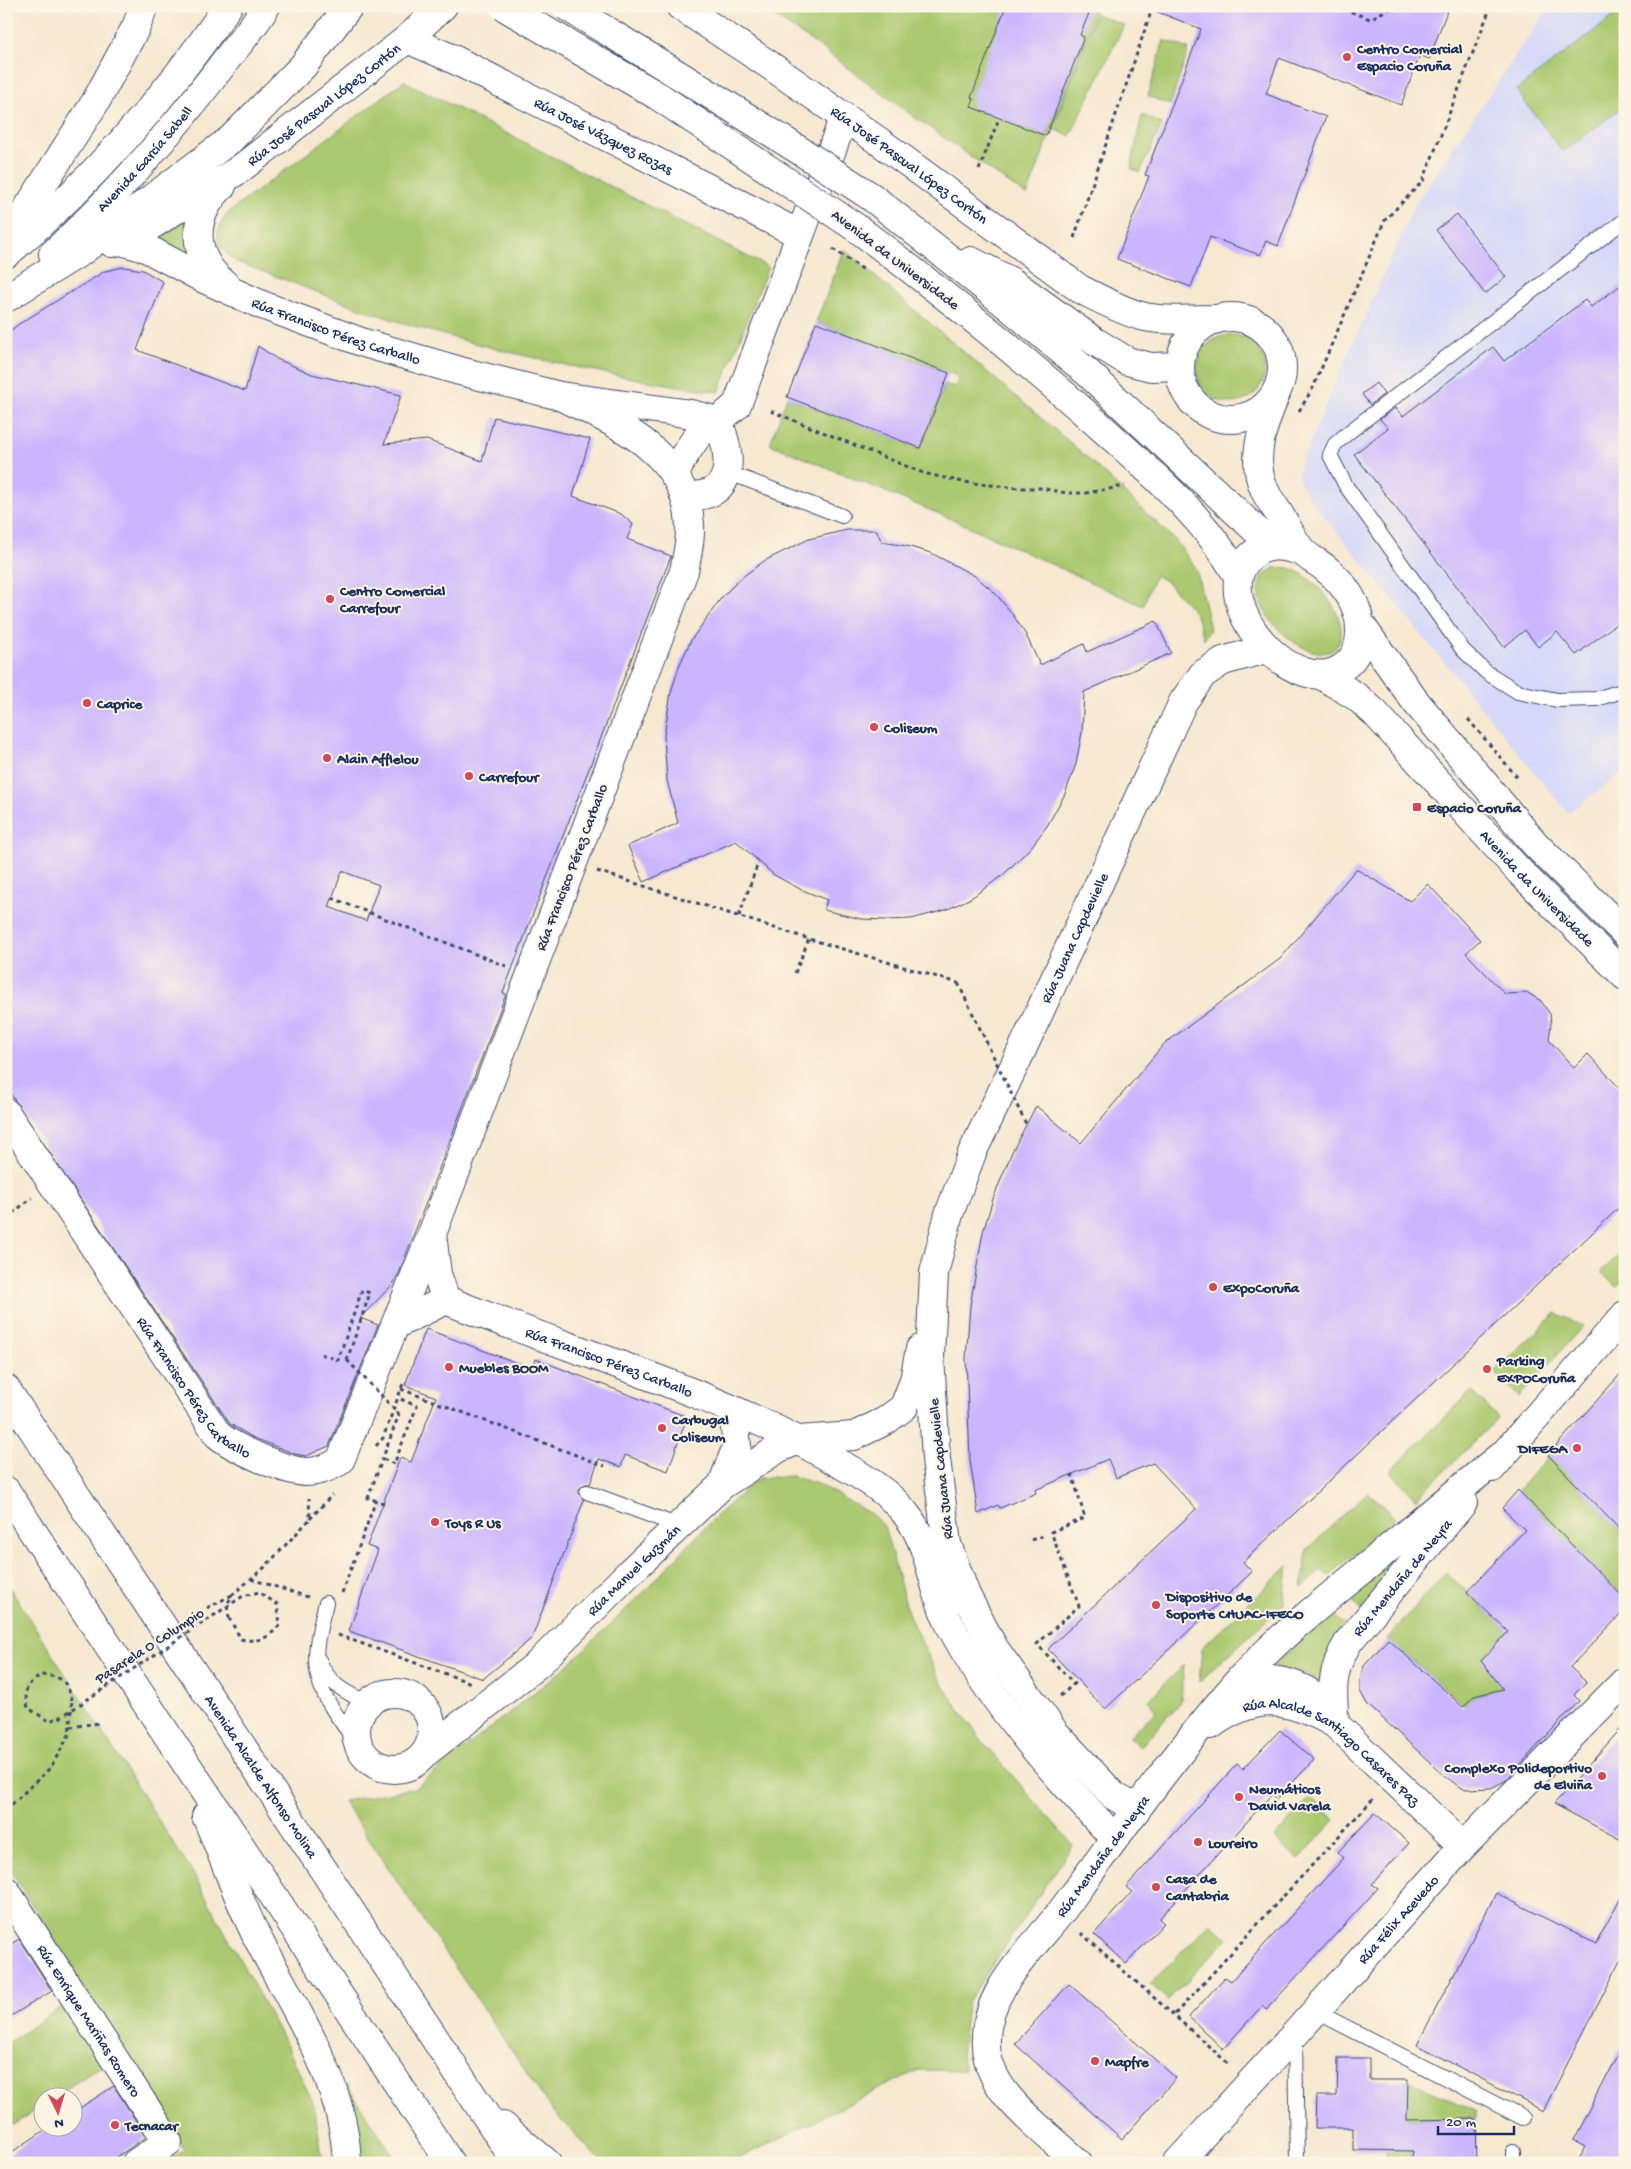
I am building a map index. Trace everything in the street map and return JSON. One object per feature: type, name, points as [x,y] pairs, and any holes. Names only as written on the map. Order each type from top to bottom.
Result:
[{"type":"main road","points":[[6,242],[96,101],[136,27],[144,6]]},
{"type":"main road","name":"Avenida García Sabell","points":[[6,254],[38,228],[124,140],[205,40],[228,6]]},
{"type":"main road","name":"Avenida García Sabell","points":[[6,294],[52,255],[99,211],[143,163],[202,93],[266,6]]},
{"type":"main road","points":[[6,298],[82,251],[231,139],[303,66],[349,6]]},
{"type":"main road","name":"Rúa José Pascual López Cortón","points":[[82,251],[121,241],[170,215],[240,169],[407,39],[443,6]]},
{"type":"main road","name":"Rúa José Pascual López Cortón","points":[[407,39],[458,6]]},
{"type":"main road","name":"Avenida da Universidade","points":[[503,6],[658,96],[858,229],[954,301],[1129,452],[1191,512],[1212,536],[1238,576]]},
{"type":"main road","name":"Avenida da Universidade","points":[[566,6],[687,78],[873,198],[1007,305],[1088,373],[1273,546]]},
{"type":"main road","name":"Rúa José Pascual López Cortón","points":[[680,6],[844,117],[1080,289],[1110,305],[1142,316],[1179,320],[1233,317],[1250,320],[1264,329],[1275,342],[1282,359],[1282,376],[1260,436],[1258,467],[1264,491],[1303,552]]},
{"type":"main road","name":"Rúa José Vázquez Rozas","points":[[407,39],[449,57],[799,234]]},
{"type":"main road","points":[[718,421],[724,436],[727,472],[722,484],[714,491],[702,496],[680,486],[682,458],[698,435],[736,405],[844,117]]},
{"type":"main road","name":"Rúa José Pascual López Cortón","points":[[238,295],[210,270],[197,237],[199,222],[205,208],[218,190],[240,169]]},
{"type":"main road","name":"Avenida da Universidade","points":[[916,232],[1012,282],[1094,341],[1128,361],[1151,367],[1181,358]]},
{"type":"main road","name":"Rúa Francisco Pérez Carballo","points":[[121,241],[146,248],[238,295],[364,343],[460,371],[560,396],[691,414],[718,421]]},
{"type":"main road","name":"Rúa José Pascual López Cortón","points":[[1142,316],[1181,358],[1181,383],[1189,399],[1202,411],[1217,418],[1234,420],[1251,416],[1266,406],[1276,392]]},
{"type":"main road","points":[[1181,358],[1190,337],[1201,326],[1216,319]]},
{"type":"main road","name":"Rúa Francisco Pérez Carballo","points":[[6,1113],[218,1435],[228,1442],[287,1468],[307,1472],[327,1469],[340,1462],[432,1234],[684,570],[690,525],[680,486],[658,454],[634,434],[560,396]]},
{"type":"main road","points":[[1273,546],[1289,547],[1303,552],[1325,568],[1350,595],[1357,610],[1360,625],[1360,644],[1353,660],[1340,670],[1321,676],[1298,670],[1266,649],[1245,618],[1239,601],[1238,576],[1242,565],[1260,549],[1273,546]]},
{"type":"main road","name":"Avenida da Universidade","points":[[1360,625],[1415,701],[1536,844],[1620,922]]},
{"type":"main road","name":"Rúa Juana Capdevielle","points":[[722,1485],[779,1448],[798,1440],[854,1436],[885,1422],[904,1407],[914,1380],[934,1273],[949,1214],[972,1153],[1024,1046],[1183,702],[1203,674],[1210,669],[1224,661],[1266,649]]},
{"type":"main road","name":"Avenida da Universidade","points":[[1321,676],[1357,697],[1375,713],[1520,872],[1625,976]]},
{"type":"main road","name":"Rúa Francisco Pérez Carballo","points":[[432,1234],[437,1274],[446,1300],[718,1401],[798,1440]]},
{"type":"main road","name":"Rúa Juana Capdevielle","points":[[934,1273],[930,1356],[936,1459],[947,1544],[966,1595],[994,1648],[1021,1688],[1055,1732],[1114,1796],[1137,1809]]},
{"type":"main road","points":[[397,1324],[446,1300]]},
{"type":"main road","name":"Rúa Mendaña de Neyra","points":[[1335,1724],[1333,1677],[1339,1657],[1349,1641],[1504,1454],[1625,1315]]},
{"type":"main road","name":"Avenida Alcalde Alfonso Molina","points":[[6,1389],[517,2163]]},
{"type":"main road","name":"Rúa Manuel Guzmán","points":[[358,1746],[373,1763],[384,1768],[407,1767],[417,1762],[483,1696],[538,1664],[722,1485],[737,1446],[718,1401]]},
{"type":"main road","name":"Rúa Juana Capdevielle","points":[[798,1440],[867,1480],[891,1499],[909,1518],[922,1543],[934,1587],[948,1620],[970,1662],[1016,1726],[1064,1784],[1114,1838]]},
{"type":"main road","name":"Rúa Mendaña de Neyra","points":[[1068,2157],[1007,2096],[988,2062],[987,2028],[993,2005],[1002,1985],[1051,1924],[1114,1838],[1243,1677],[1332,1594],[1504,1454]]},
{"type":"main road","points":[[6,1491],[445,2156]]},
{"type":"main road","points":[[1243,1677],[1270,1679],[1297,1685],[1321,1701],[1335,1724]]},
{"type":"main road","name":"Rúa Félix Acevedo","points":[[1177,2163],[1463,1846],[1625,1681]]},
{"type":"main road","points":[[358,1746],[356,1723],[360,1712],[377,1696],[400,1693],[412,1697],[421,1704],[432,1722],[430,1744],[425,1753]]},
{"type":"main road","points":[[421,1704],[450,1710],[483,1696]]},
{"type":"main road","name":"Rúa Alcalde Santiago Casares Paz","points":[[1192,1739],[1223,1716],[1241,1707],[1262,1702],[1283,1702],[1300,1707],[1335,1724],[1463,1846]]},
{"type":"main road","points":[[182,1757],[255,1933],[326,2068],[336,2098],[343,2129],[347,2163]]},
{"type":"main road","name":"Rúa Enrique Mariñas Romero","points":[[6,1890],[168,2142],[136,2163]]},
{"type":"main road","points":[[482,2109],[547,2163]]},
{"type":"lane","points":[[1625,220],[1349,432],[1335,444],[1330,455],[1346,486],[1463,650],[1486,672],[1518,692],[1557,700],[1596,699],[1625,690]]},
{"type":"lane","points":[[727,472],[842,516]]},
{"type":"lane","points":[[587,1492],[679,1526]]},
{"type":"lane","name":"Rúa Manuel Guzmán","points":[[326,1603],[319,1627],[315,1653],[315,1669],[319,1685],[331,1709],[358,1746]]},
{"type":"lane","points":[[315,1653],[326,1676],[335,1686],[368,1703]]},
{"type":"lane","points":[[1315,2011],[1523,2118]]},
{"type":"lane","points":[[1295,2034],[1297,2163]]},
{"type":"path","points":[[1336,6],[1370,19],[1394,6]]},
{"type":"path","points":[[1296,416],[1312,388],[1385,220],[1423,181],[1490,6]]},
{"type":"path","points":[[1074,238],[1152,10]]},
{"type":"path","points":[[979,170],[999,118]]},
{"type":"path","points":[[833,248],[870,274]]},
{"type":"path","points":[[771,411],[923,473],[963,482],[1018,488],[1040,488],[1067,493],[1086,493],[1126,486]]},
{"type":"path","points":[[1120,480],[1131,490]]},
{"type":"path","points":[[1467,718],[1517,778]]},
{"type":"path","points":[[739,916],[758,863]]},
{"type":"path","points":[[594,870],[809,939],[958,983],[1026,1124]]},
{"type":"path","points":[[332,898],[507,966]]},
{"type":"path","points":[[795,972],[809,939]]},
{"type":"path","points":[[6,1218],[23,1205]]},
{"type":"path","points":[[321,1354],[338,1360],[362,1290],[370,1293],[347,1360],[399,1414],[368,1498],[384,1503]]},
{"type":"path","points":[[401,1389],[605,1466]]},
{"type":"path","points":[[383,1459],[394,1464],[416,1406],[398,1398]]},
{"type":"path","points":[[207,1608],[232,1595],[265,1567],[310,1518],[307,1472]]},
{"type":"path","points":[[1056,1700],[1074,1684],[1037,1644],[1080,1606],[1051,1532],[1086,1518],[1072,1474]]},
{"type":"path","points":[[251,1579],[337,1606],[376,1500]]},
{"type":"path","points":[[1031,1540],[1045,1535]]},
{"type":"path","name":"Pasarela O Columpio","points":[[70,1727],[72,1700],[69,1688],[63,1680],[41,1675],[27,1686],[28,1708],[49,1721],[61,1717],[243,1596],[259,1592],[277,1604],[280,1624],[274,1633],[264,1639],[253,1642],[241,1639],[229,1618],[227,1605],[232,1595]]},
{"type":"path","points":[[334,1634],[483,1696]]},
{"type":"path","points":[[6,1810],[52,1767],[69,1735],[70,1727],[99,1723]]},
{"type":"path","points":[[1175,2014],[1373,1799]]},
{"type":"path","points":[[1081,1933],[1175,2014],[1231,2066]]},
{"type":"shaded area","points":[[1549,6],[1625,6],[1625,771],[1568,813],[1314,504],[1301,485],[1298,476],[1299,467],[1345,360],[1415,204]]},
{"type":"green space","points":[[759,6],[1097,6],[1027,196],[903,109],[823,49]]},
{"type":"green space","points":[[1625,8],[1625,105],[1563,152],[1516,90]]},
{"type":"green space","points":[[1096,14],[1124,25],[1070,136],[1053,129]]},
{"type":"green space","points":[[1164,40],[1189,49],[1170,105],[1148,96]]},
{"type":"green space","points":[[404,81],[768,267],[719,392],[570,366],[496,349],[423,329],[353,306],[237,262],[224,251],[218,240],[218,234],[223,220],[229,212]]},
{"type":"green space","points":[[1142,115],[1162,124],[1140,173],[1131,168]]},
{"type":"green space","points":[[191,212],[197,269],[154,240]]},
{"type":"green space","points":[[844,250],[1081,452],[1175,540],[1196,568],[1210,629],[1204,639],[1195,613],[1166,581],[1155,575],[1143,606],[961,523],[770,444],[787,397],[920,448],[945,384],[955,387],[959,377],[816,322]]},
{"type":"green space","points":[[1231,335],[1244,338],[1255,345],[1262,356],[1265,369],[1262,382],[1255,393],[1244,400],[1231,403],[1218,400],[1207,393],[1200,382],[1197,369],[1200,356],[1207,345],[1218,338]]},
{"type":"green space","points":[[1273,568],[1289,568],[1299,572],[1328,598],[1340,621],[1341,633],[1339,643],[1331,651],[1318,652],[1303,647],[1287,637],[1273,623],[1263,608],[1259,593],[1262,578]]},
{"type":"green space","points":[[1625,1249],[1625,1278],[1616,1287],[1601,1272]]},
{"type":"green space","points":[[1556,1313],[1583,1326],[1519,1397],[1494,1372]]},
{"type":"green space","points":[[1472,1391],[1498,1418],[1416,1499],[1390,1471]]},
{"type":"green space","points":[[1549,1455],[1625,1535],[1625,1592],[1621,1596],[1518,1490]]},
{"type":"green space","points":[[792,1476],[820,1485],[871,1514],[884,1526],[909,1616],[943,1686],[983,1742],[1073,1845],[967,2003],[961,2058],[965,2071],[918,2070],[729,2163],[603,2163],[553,2112],[343,1801],[415,1788],[566,1667],[643,1593],[716,1516],[758,1478]]},
{"type":"green space","points":[[1368,1492],[1395,1518],[1329,1576],[1322,1570],[1302,1588],[1307,1549]]},
{"type":"green space","points":[[1449,1509],[1362,1611],[1349,1597]]},
{"type":"green space","points":[[1288,1566],[1284,1604],[1199,1682],[1202,1648]]},
{"type":"green space","points":[[1446,1572],[1508,1632],[1503,1693],[1490,1692],[1474,1696],[1467,1707],[1387,1639]]},
{"type":"green space","points":[[6,1582],[195,1877],[288,2048],[314,2105],[323,2163],[165,2163],[184,2150],[6,1863]]},
{"type":"green space","points":[[1332,1614],[1347,1627],[1320,1685],[1309,1676],[1271,1667]]},
{"type":"green space","points":[[1184,1665],[1181,1702],[1140,1747],[1129,1737],[1156,1711],[1148,1700]]},
{"type":"green space","points":[[1310,1798],[1335,1820],[1298,1860],[1274,1838]]},
{"type":"green space","points":[[1210,1923],[1228,1938],[1168,2000],[1150,1984]]},
{"type":"green space","points":[[63,2006],[103,2065],[70,2086],[32,2086],[32,2112],[13,2125],[6,2115],[6,2044]]},
{"type":"green space","points":[[1408,2080],[1476,2112],[1476,2119],[1411,2120],[1411,2163],[1387,2163],[1387,2150]]},
{"type":"green space","points":[[347,2085],[398,2163],[355,2163]]},
{"type":"building","points":[[1006,6],[1092,6],[1080,35],[1084,37],[1046,136],[971,107],[974,99],[971,98]]},
{"type":"building","points":[[1148,6],[1449,6],[1429,59],[1420,55],[1401,105],[1279,58],[1266,94],[1326,117],[1278,246],[1266,241],[1260,255],[1210,237],[1191,287],[1117,259],[1149,176],[1145,175],[1201,29],[1148,8]]},
{"type":"building","points":[[1457,214],[1506,277],[1485,294],[1436,230]]},
{"type":"building","points":[[124,267],[143,270],[163,282],[137,350],[245,391],[258,346],[277,359],[312,374],[401,395],[384,444],[427,440],[482,461],[494,417],[590,439],[573,496],[621,514],[633,524],[627,539],[671,556],[531,919],[503,993],[506,994],[399,1273],[393,1284],[360,1318],[378,1325],[329,1446],[306,1456],[295,1454],[254,1438],[230,1424],[6,1087],[6,334],[105,271]],"holes":[[[342,871],[379,885],[366,921],[329,907]]]},
{"type":"building","points":[[1625,282],[1625,617],[1576,655],[1557,632],[1538,647],[1525,630],[1504,647],[1354,454],[1388,428],[1380,419],[1395,408],[1403,416],[1493,347],[1504,361],[1585,300],[1591,307]]},
{"type":"building","points":[[816,322],[949,373],[920,448],[787,397]]},
{"type":"building","points":[[1376,383],[1384,394],[1370,405],[1362,394]]},
{"type":"building","name":"Coliseum","points":[[847,530],[876,530],[882,542],[907,546],[931,553],[975,576],[994,592],[1011,612],[1026,635],[1040,665],[1084,644],[1087,652],[1156,621],[1171,653],[1084,692],[1082,732],[1076,764],[1065,794],[1047,826],[1031,847],[1003,875],[971,898],[946,910],[911,919],[886,920],[861,919],[824,910],[827,900],[800,889],[774,875],[736,841],[644,882],[628,846],[678,823],[667,780],[664,736],[671,692],[680,664],[691,640],[722,597],[741,578],[764,561],[809,539]]},
{"type":"building","name":"ExpoCoruña","points":[[1356,869],[1410,901],[1428,884],[1480,940],[1466,953],[1505,994],[1528,993],[1541,1001],[1550,1014],[1549,1040],[1574,1068],[1588,1054],[1625,1094],[1625,1202],[1243,1562],[1252,1572],[1105,1709],[1048,1649],[1196,1509],[1153,1463],[1116,1478],[1108,1459],[1035,1490],[1036,1493],[1000,1508],[998,1505],[978,1514],[970,1460],[966,1358],[970,1306],[983,1232],[993,1199],[1012,1152],[1036,1106],[1081,1143],[1164,1044],[1280,959]]},
{"type":"building","points":[[426,1329],[533,1369],[536,1359],[687,1417],[668,1471],[625,1455],[621,1467],[599,1459],[590,1484],[585,1484],[579,1489],[579,1494],[584,1500],[532,1638],[483,1679],[349,1631],[378,1550],[367,1546],[400,1458],[411,1462],[436,1397],[405,1385]]},
{"type":"building","points":[[1625,1369],[1625,1535],[1548,1455]]},
{"type":"building","points":[[1518,1490],[1625,1599],[1625,1610],[1570,1667],[1586,1682],[1574,1695],[1579,1701],[1505,1781],[1491,1788],[1461,1788],[1446,1777],[1367,1704],[1360,1691],[1360,1680],[1364,1666],[1388,1639],[1463,1707],[1474,1696],[1503,1689],[1481,1661],[1508,1632],[1467,1592],[1525,1530],[1502,1508]]},
{"type":"building","name":"Complexo Polideportivo de Elviña","points":[[1625,1724],[1625,1842],[1554,1804]]},
{"type":"building","points":[[1280,1730],[1314,1760],[1277,1799],[1272,1794],[1159,1919],[1164,1923],[1126,1964],[1094,1934],[1132,1892],[1126,1887],[1237,1764],[1243,1769]]},
{"type":"building","points":[[1375,1813],[1409,1843],[1372,1884],[1378,1888],[1266,2010],[1262,2006],[1223,2049],[1189,2017],[1225,1977],[1231,1981],[1344,1858],[1338,1852]]},
{"type":"building","points":[[1625,1889],[1625,1952],[1543,2111],[1417,2045],[1496,1893],[1596,1944]]},
{"type":"building","points":[[19,1939],[52,1991],[6,2019],[6,1947]]},
{"type":"building","name":"Mapfre","points":[[1069,1984],[1176,2078],[1122,2139],[1015,2044]]},
{"type":"building","points":[[1625,2040],[1625,2156],[1621,2163],[1577,2163],[1586,2147],[1573,2140]]},
{"type":"building","points":[[1338,2058],[1369,2058],[1369,2080],[1408,2080],[1407,2120],[1476,2119],[1477,2163],[1411,2163],[1413,2151],[1353,2150],[1353,2128],[1315,2128],[1316,2096],[1337,2096]]},
{"type":"building","points":[[114,2086],[146,2137],[108,2163],[6,2163],[6,2156],[36,2136],[82,2136],[82,2107]]},
{"type":"place","name":"Centro Comercial Espacio Coruña","points":[[1347,57]]},
{"type":"place","name":"Centro Comercial Carrefour","points":[[330,599]]},
{"type":"place","name":"Caprice","points":[[87,703]]},
{"type":"place","name":"Coliseum","points":[[874,727]]},
{"type":"place","name":"Alain Afflelou","points":[[327,758]]},
{"type":"place","name":"Carrefour","points":[[469,776]]},
{"type":"place","name":"Espacio Coruña","points":[[1417,807]]},
{"type":"place","name":"ExpoCoruña","points":[[1213,1287]]},
{"type":"place","name":"Muebles BOOM","points":[[449,1367]]},
{"type":"place","name":"Parking EXPOCoruña","points":[[1487,1369]]},
{"type":"place","name":"Carbugal Coliseum","points":[[662,1428]]},
{"type":"place","name":"DIFEGA","points":[[1577,1448]]},
{"type":"place","name":"Toys R Us","points":[[435,1522]]},
{"type":"place","name":"Dispositivo de Soporte CHUAC-IFECO","points":[[1156,1605]]},
{"type":"place","name":"Complexo Polideportivo de Elviña","points":[[1602,1776]]},
{"type":"place","name":"Neumáticos David Varela","points":[[1239,1797]]},
{"type":"place","name":"Loureiro","points":[[1198,1842]]},
{"type":"place","name":"Casa de Cantabria","points":[[1156,1887]]},
{"type":"place","name":"Mapfre","points":[[1095,2061]]},
{"type":"place","name":"Tecnacar","points":[[115,2125]]}]
